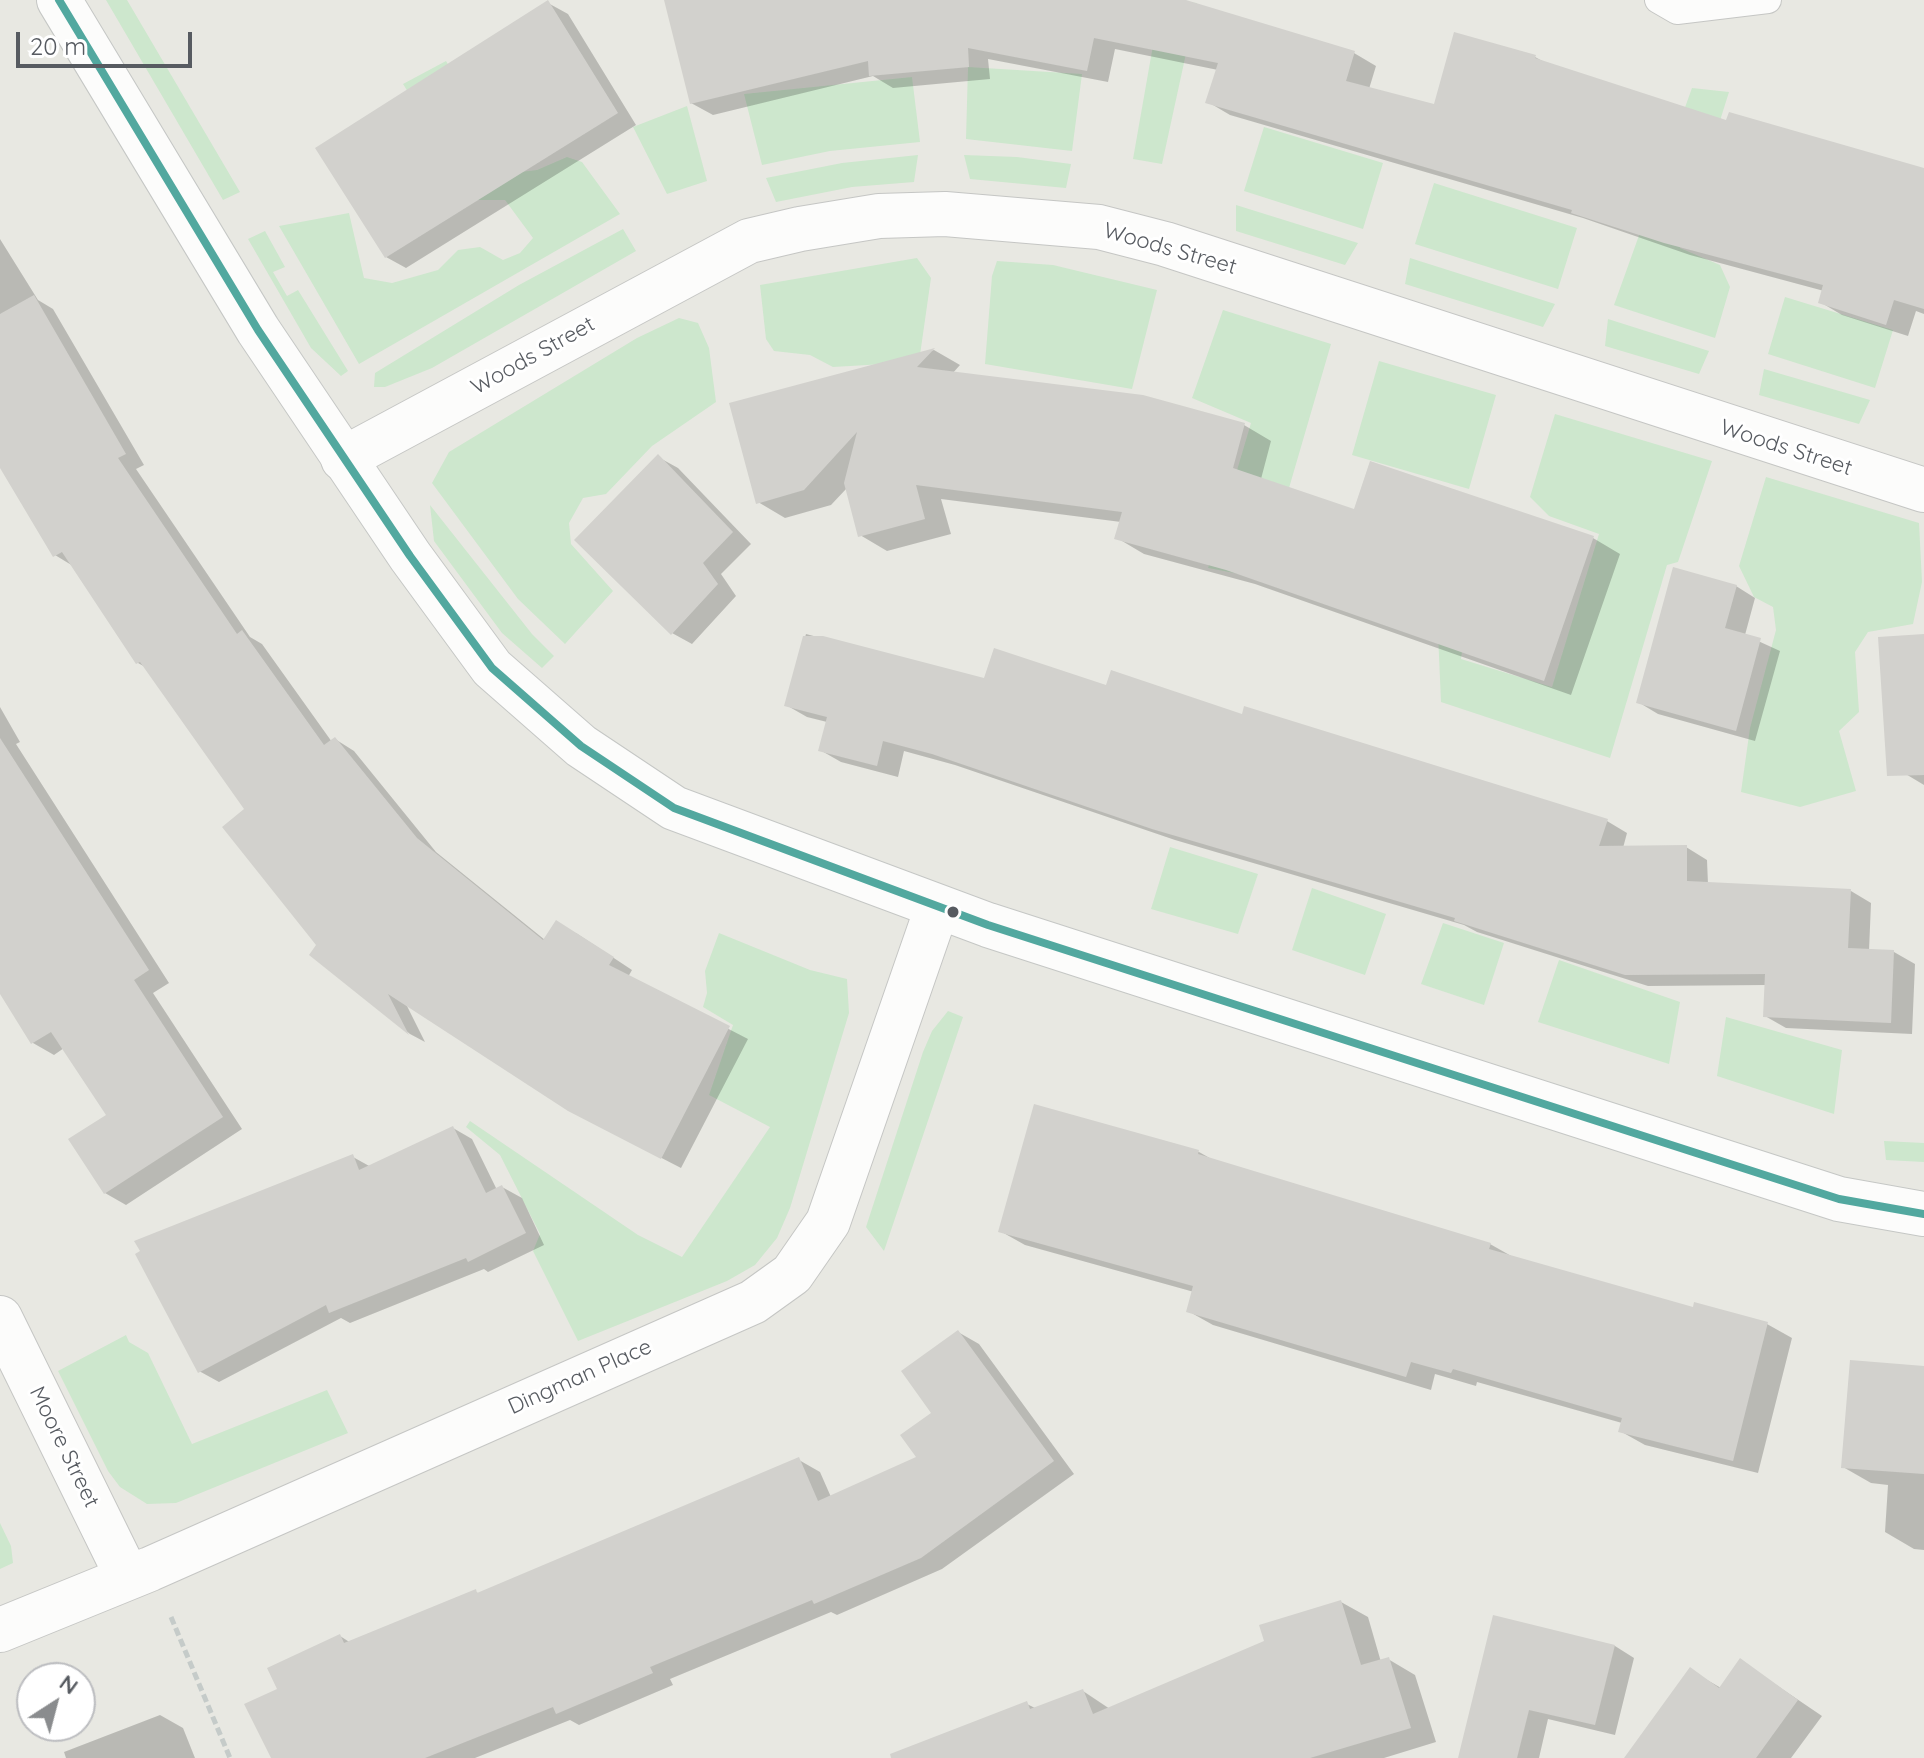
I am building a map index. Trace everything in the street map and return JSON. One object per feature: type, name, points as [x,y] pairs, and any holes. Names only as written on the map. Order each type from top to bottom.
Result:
[{"type":"street","points":[[59,0],[258,330],[343,459],[492,668],[581,746],[674,808],[937,908],[1839,1199],[1924,1214]]},
{"type":"street","name":"Woods Street","points":[[343,459],[749,241],[879,216],[945,214],[1099,227],[1165,244],[1924,490]]},
{"type":"street","name":"Dingman Place","points":[[0,1630],[753,1302],[792,1274],[828,1222],[937,908]]},
{"type":"street","name":"Moore Street","points":[[0,1318],[139,1572]]},
{"type":"lane","points":[[1658,0],[1677,11],[1768,0]]},
{"type":"path","points":[[139,1572],[230,1758]]},
{"type":"green space","points":[[106,0],[127,0],[240,192],[223,200]]},
{"type":"green space","points":[[1161,0],[1197,3],[1162,164],[1133,159]]},
{"type":"green space","points":[[446,61],[512,173],[537,170],[567,157],[582,162],[620,214],[359,364],[279,226],[349,213],[364,278],[392,283],[438,270],[458,250],[480,247],[503,260],[520,253],[533,238],[505,200],[476,200],[403,84]]},
{"type":"green space","points":[[968,67],[1082,74],[1072,151],[966,139]]},
{"type":"green space","points":[[912,77],[920,142],[830,151],[762,165],[744,94]]},
{"type":"green space","points":[[1692,88],[1729,92],[1680,248],[1720,265],[1730,287],[1715,338],[1614,305]]},
{"type":"green space","points":[[687,106],[707,181],[667,194],[633,127]]},
{"type":"green space","points":[[1264,127],[1383,163],[1363,229],[1244,191]]},
{"type":"green space","points":[[918,155],[914,182],[852,187],[776,202],[766,178],[842,163]]},
{"type":"green space","points":[[964,155],[1017,157],[1071,164],[1066,188],[970,179]]},
{"type":"green space","points":[[1434,183],[1577,228],[1558,289],[1415,244]]},
{"type":"green space","points":[[1236,205],[1358,243],[1345,265],[1236,231]]},
{"type":"green space","points":[[623,229],[636,251],[432,368],[385,387],[374,387],[375,373],[519,285]]},
{"type":"green space","points":[[265,231],[285,267],[273,272],[287,296],[298,290],[348,371],[341,376],[311,348],[248,239]]},
{"type":"green space","points":[[917,258],[931,278],[919,362],[833,367],[810,355],[774,351],[766,339],[760,285]]},
{"type":"green space","points":[[1410,258],[1555,304],[1543,327],[1405,284]]},
{"type":"green space","points":[[997,261],[1053,265],[1157,290],[1132,389],[985,364],[992,276]]},
{"type":"green space","points":[[1785,297],[1893,330],[1875,388],[1768,354]]},
{"type":"green space","points":[[1223,310],[1331,344],[1289,488],[1245,575],[1208,568],[1251,423],[1192,398]]},
{"type":"green space","points":[[679,318],[698,323],[709,348],[716,402],[652,446],[606,494],[583,498],[569,523],[571,544],[613,591],[565,644],[518,599],[432,483],[449,452],[637,338]]},
{"type":"green space","points":[[1608,319],[1709,351],[1699,374],[1605,346]]},
{"type":"green space","points":[[1379,361],[1496,395],[1469,489],[1352,455]]},
{"type":"green space","points":[[1764,369],[1870,400],[1859,424],[1759,395]]},
{"type":"green space","points":[[1555,414],[1712,461],[1678,562],[1667,565],[1610,758],[1441,702],[1438,633],[1464,638],[1461,659],[1552,687],[1599,534],[1549,516],[1530,497]]},
{"type":"green space","points":[[1766,477],[1919,523],[1922,582],[1913,624],[1868,632],[1855,652],[1859,712],[1839,731],[1856,791],[1800,807],[1741,792],[1750,728],[1776,630],[1773,607],[1754,597],[1739,566]]},
{"type":"green space","points":[[430,505],[532,634],[554,656],[542,668],[502,633],[434,541]]},
{"type":"green space","points":[[1170,847],[1258,874],[1238,934],[1151,909]]},
{"type":"green space","points":[[1312,888],[1386,914],[1365,975],[1292,950]]},
{"type":"green space","points":[[1443,923],[1504,943],[1484,1005],[1421,984]]},
{"type":"green space","points":[[719,933],[810,970],[847,979],[849,1013],[790,1208],[777,1238],[755,1265],[727,1281],[578,1341],[533,1251],[540,1234],[500,1155],[466,1127],[470,1121],[638,1235],[682,1257],[770,1127],[709,1095],[733,1025],[703,1007],[707,993],[705,971]]},
{"type":"green space","points":[[1559,960],[1680,1002],[1669,1064],[1538,1022]]},
{"type":"green space","points":[[948,1011],[963,1017],[884,1251],[866,1227],[923,1052],[932,1031]]},
{"type":"green space","points":[[1726,1017],[1842,1050],[1834,1114],[1717,1076]]},
{"type":"green space","points":[[1884,1141],[1924,1143],[1924,1162],[1886,1160]]},
{"type":"green space","points":[[126,1335],[129,1342],[148,1353],[192,1444],[327,1390],[348,1433],[176,1503],[147,1504],[120,1487],[108,1471],[58,1371]]},
{"type":"green space","points":[[0,1523],[11,1546],[13,1563],[0,1569]]},
{"type":"building","points":[[548,0],[618,113],[385,258],[315,148]]},
{"type":"building","points":[[664,0],[1186,0],[1355,51],[1346,81],[1434,104],[1454,32],[1536,55],[1535,58],[1726,120],[1729,112],[1924,168],[1924,309],[1894,300],[1886,325],[1818,303],[1823,285],[1664,243],[1571,213],[1572,210],[1205,103],[1218,63],[1094,38],[1087,71],[968,48],[969,67],[869,76],[868,61],[690,104]]},
{"type":"building","points":[[34,295],[126,454],[118,458],[237,634],[242,630],[324,745],[335,737],[417,838],[543,940],[556,920],[614,957],[609,965],[730,1026],[661,1159],[568,1111],[388,994],[409,1035],[309,955],[316,945],[222,827],[244,809],[140,662],[136,664],[62,552],[53,557],[0,468],[0,314]]},
{"type":"building","points":[[935,348],[917,367],[1143,395],[1245,423],[1233,468],[1354,509],[1370,461],[1594,536],[1544,681],[1226,570],[1114,539],[1122,512],[916,485],[925,519],[858,537],[844,483],[857,432],[804,490],[756,504],[729,403]]},
{"type":"building","points":[[658,454],[733,532],[703,563],[718,584],[671,635],[574,540]]},
{"type":"building","points":[[1673,567],[1737,585],[1725,628],[1761,638],[1736,731],[1636,703]]},
{"type":"building","points":[[1924,634],[1924,775],[1887,776],[1878,637]]},
{"type":"building","points":[[803,636],[823,636],[984,678],[994,648],[1106,685],[1111,670],[1242,714],[1244,706],[1608,819],[1599,846],[1687,845],[1687,881],[1851,889],[1848,948],[1894,950],[1891,1023],[1763,1017],[1765,974],[1625,975],[1454,921],[1455,918],[1152,829],[932,754],[883,741],[877,766],[818,751],[827,717],[784,706]]},
{"type":"building","points":[[0,738],[149,970],[134,980],[223,1117],[104,1194],[68,1139],[106,1115],[51,1032],[31,1044],[0,994]]},
{"type":"building","points":[[1034,1104],[1199,1150],[1198,1154],[1491,1243],[1489,1249],[1693,1307],[1694,1302],[1768,1322],[1733,1461],[1618,1432],[1622,1418],[1453,1369],[1451,1373],[1411,1362],[1406,1377],[1186,1312],[1193,1286],[998,1232]]},
{"type":"building","points":[[453,1126],[486,1193],[502,1185],[526,1233],[468,1262],[466,1258],[329,1313],[326,1305],[198,1373],[135,1254],[140,1251],[134,1241],[353,1154],[359,1170]]},
{"type":"building","points":[[958,1330],[1054,1461],[921,1558],[814,1604],[812,1600],[650,1667],[653,1673],[556,1714],[553,1707],[425,1758],[271,1758],[244,1704],[277,1689],[267,1668],[340,1634],[344,1643],[476,1589],[477,1593],[799,1457],[818,1501],[916,1457],[900,1435],[931,1413],[901,1371]]},
{"type":"building","points":[[1850,1360],[1924,1366],[1924,1474],[1841,1468]]},
{"type":"building","points":[[1341,1600],[1361,1665],[1389,1657],[1411,1728],[1310,1758],[891,1758],[890,1754],[1027,1701],[1030,1709],[1083,1689],[1093,1714],[1264,1641],[1259,1625]]},
{"type":"building","points":[[1493,1615],[1615,1645],[1595,1725],[1529,1710],[1517,1758],[1458,1758]]},
{"type":"building","points":[[1740,1658],[1798,1700],[1756,1758],[1624,1758],[1690,1667],[1719,1688]]},
{"type":"transit line","points":[[59,0],[258,330],[410,556],[492,668],[581,746],[674,808],[988,925],[1839,1199],[1924,1214]]}]
